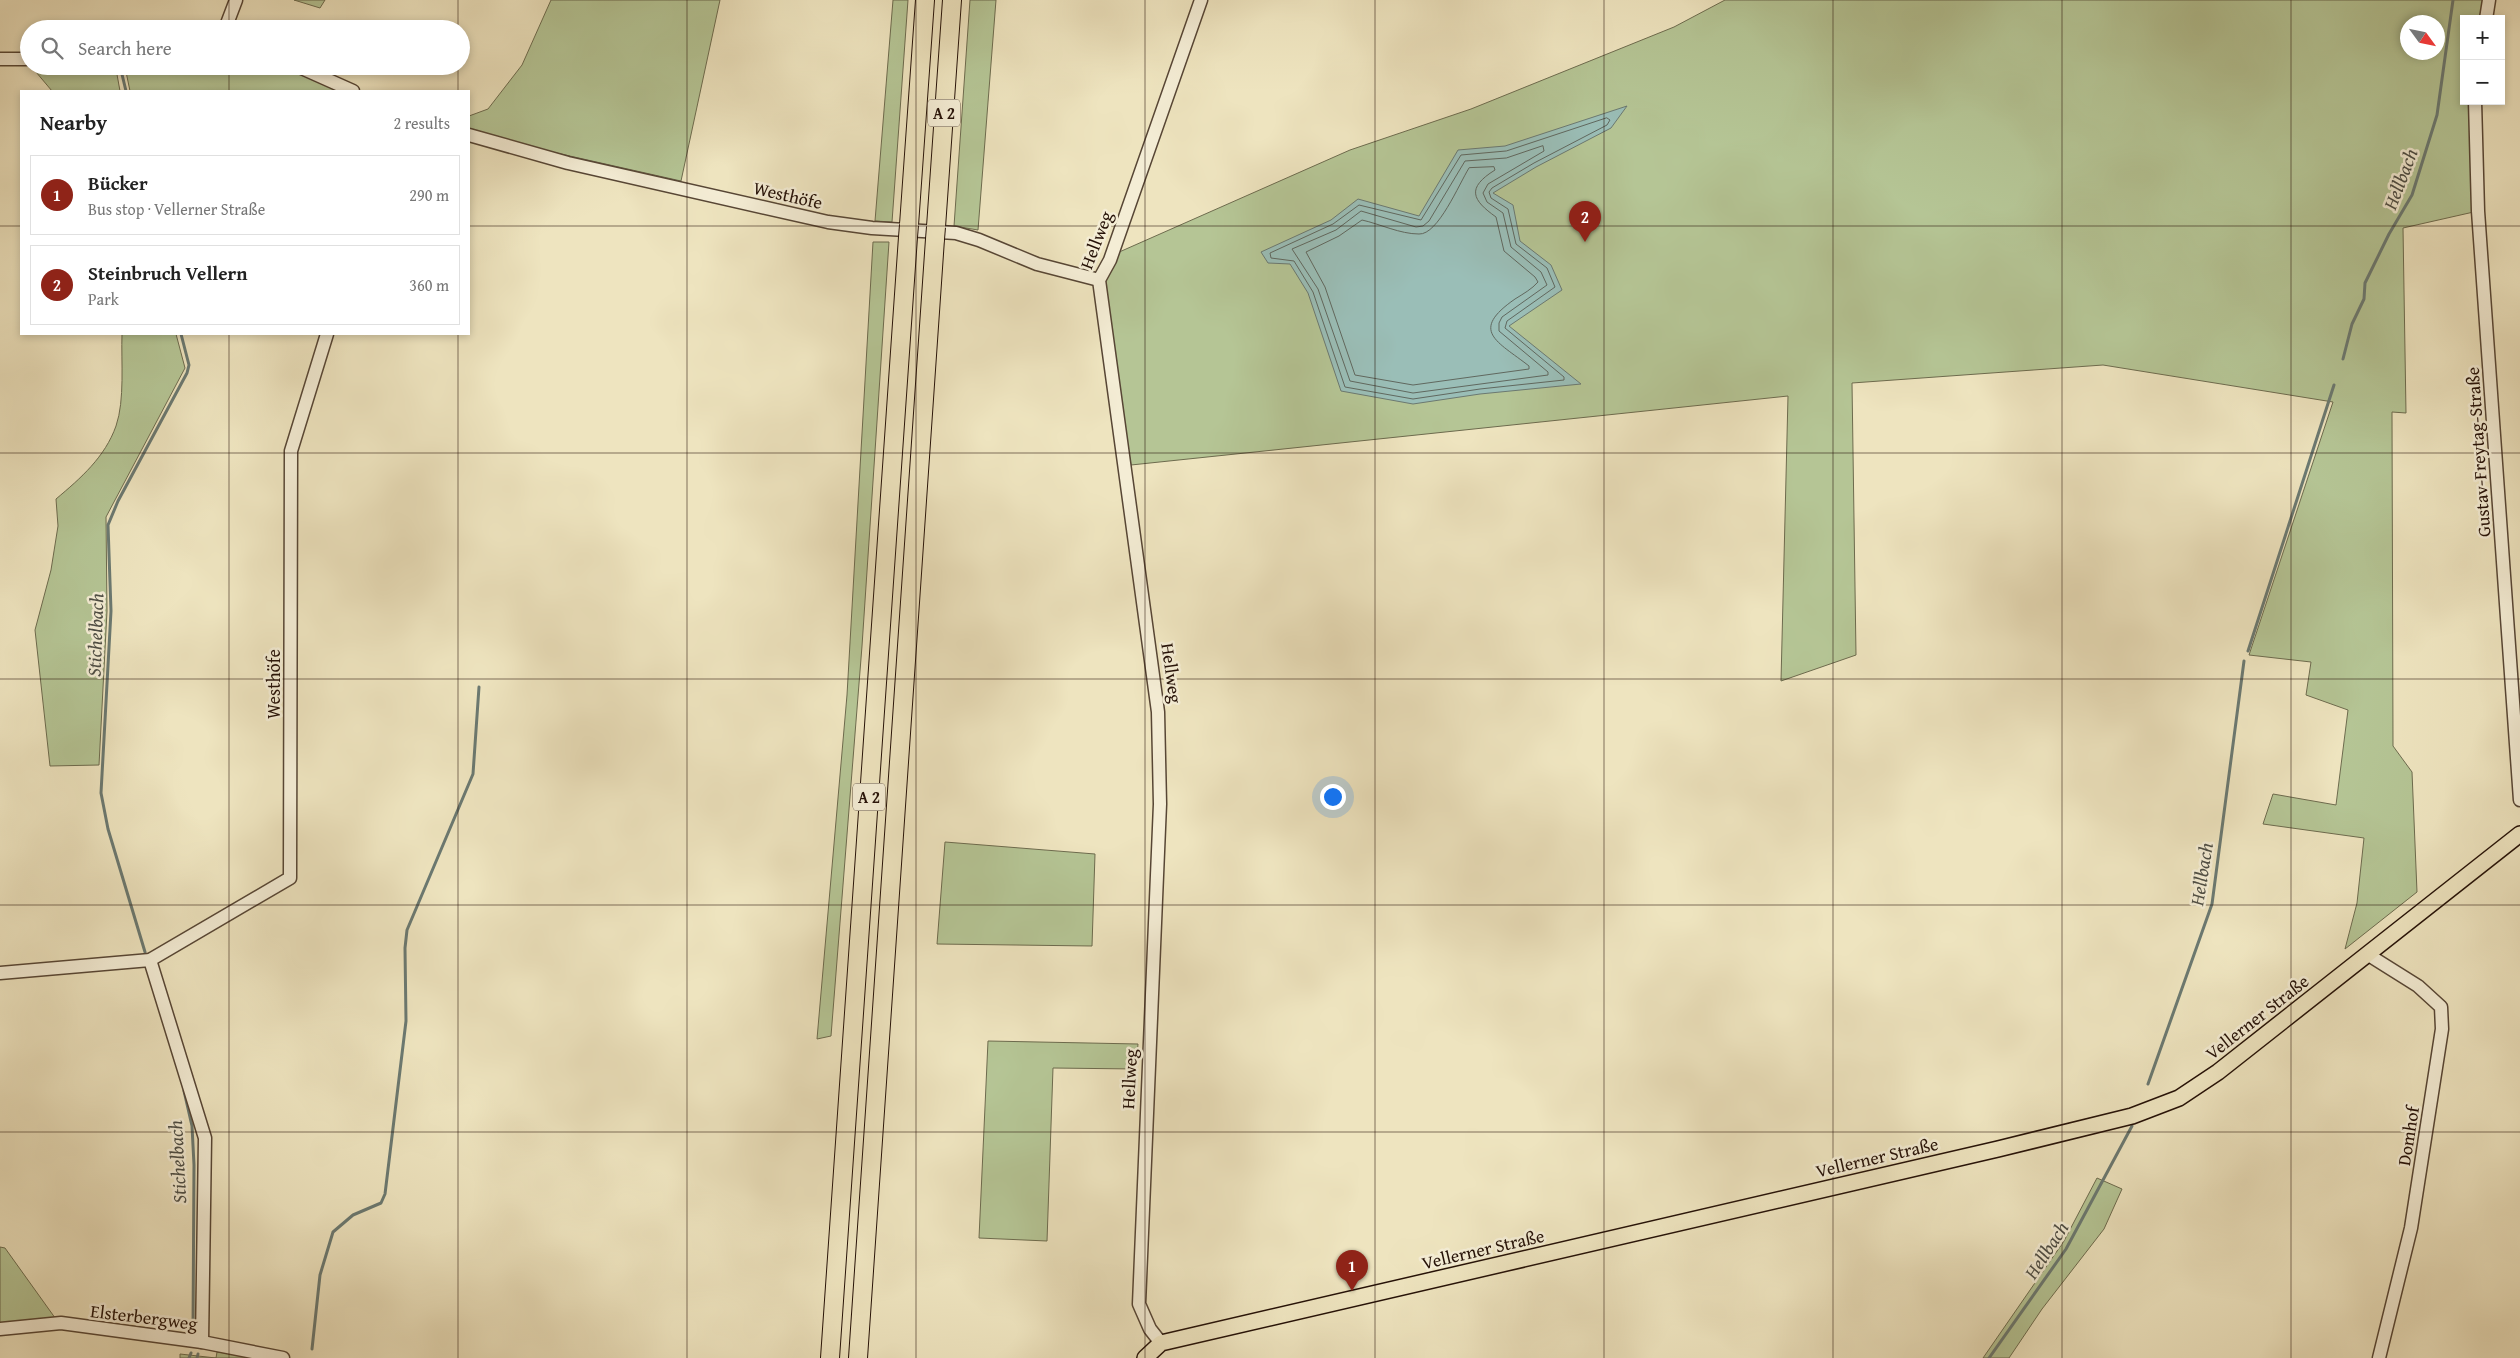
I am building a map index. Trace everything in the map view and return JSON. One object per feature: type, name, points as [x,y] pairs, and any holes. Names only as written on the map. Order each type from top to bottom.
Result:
[{"type":"highway","name":"A 2","points":[[830,1358],[925,0]]},
{"type":"highway","name":"A 2","points":[[858,1358],[952,0]]},
{"type":"main road","name":"Vellerner Straße","points":[[1161,1343],[2132,1116],[2179,1098],[2218,1072],[2520,834]]},
{"type":"main road","points":[[1145,1358],[1161,1343]]},
{"type":"street","points":[[228,20],[236,0]]},
{"type":"street","name":"Hellweg","points":[[1161,1343],[1150,1329],[1139,1304],[1160,804],[1158,712],[1099,280],[1110,260],[1201,0]]},
{"type":"street","points":[[2487,15],[2489,0]]},
{"type":"street","points":[[0,59],[20,59]]},
{"type":"street","points":[[317,75],[351,90]]},
{"type":"street","name":"Gustav-Freytag-Straße","points":[[2475,105],[2478,212],[2520,800]]},
{"type":"street","name":"Westhöfe","points":[[470,135],[568,163],[828,222],[872,228],[956,234],[979,240],[1037,264],[1099,280]]},
{"type":"street","name":"Westhöfe","points":[[150,960],[290,878],[291,451],[327,335]]},
{"type":"street","name":"Domhof","points":[[2367,954],[2418,986],[2441,1007],[2442,1029],[2411,1228],[2379,1358]]},
{"type":"street","points":[[0,973],[150,960],[205,1138],[202,1342]]},
{"type":"street","name":"Elsterbergweg","points":[[0,1329],[61,1323],[202,1342],[282,1358]]},
{"type":"green space","points":[[294,0],[325,0],[320,8]]},
{"type":"green space","points":[[551,0],[720,0],[681,181],[552,152],[470,129],[470,116],[488,109],[522,65]]},
{"type":"green space","points":[[893,0],[908,0],[892,222],[875,221]]},
{"type":"green space","points":[[970,0],[996,0],[978,230],[954,226]]},
{"type":"green space","points":[[1725,0],[2494,0],[2492,15],[2460,15],[2460,105],[2479,105],[2478,211],[2403,228],[2406,413],[2392,412],[2393,746],[2412,772],[2417,892],[2345,949],[2357,903],[2364,838],[2263,824],[2273,794],[2336,805],[2348,710],[2306,695],[2311,662],[2249,655],[2333,402],[2103,365],[1852,383],[1856,655],[1781,681],[1788,396],[1131,465],[1099,280],[1117,253],[1350,150],[1471,109],[1674,27]]},
{"type":"green space","points":[[39,75],[117,75],[120,90],[51,90]]},
{"type":"green space","points":[[127,75],[305,75],[342,90],[130,90]]},
{"type":"green space","points":[[873,242],[889,242],[862,646],[831,1036],[817,1039],[847,695]]},
{"type":"green space","points":[[122,335],[176,335],[185,368],[106,517],[107,611],[99,765],[50,766],[35,630],[51,570],[58,526],[56,499],[83,475],[106,448],[119,416],[122,393]]},
{"type":"green space","points":[[945,842],[1095,854],[1092,946],[937,944]]},
{"type":"green space","points":[[988,1041],[1138,1044],[1136,1069],[1053,1068],[1047,1241],[979,1238]]},
{"type":"green space","points":[[2097,1178],[2122,1189],[2104,1229],[2042,1309],[2009,1358],[1983,1358],[2064,1241]]},
{"type":"green space","points":[[0,1247],[5,1248],[58,1322],[0,1326]]},
{"type":"green space","points":[[217,1352],[265,1358],[216,1358]]},
{"type":"green space","points":[[180,1354],[216,1358],[180,1358]]},
{"type":"water","points":[[1627,106],[1611,128],[1536,167],[1493,193],[1513,205],[1520,241],[1551,265],[1562,290],[1509,326],[1581,384],[1480,394],[1413,404],[1341,391],[1308,293],[1290,264],[1268,263],[1261,252],[1331,220],[1358,199],[1419,216],[1458,150],[1505,146]]},
{"type":"waterway","name":"Hellbach","points":[[2343,359],[2352,324],[2364,299],[2365,283],[2389,234],[2412,195],[2437,115],[2453,0]]},
{"type":"waterway","name":"Stichelbach","points":[[122,75],[126,90]]},
{"type":"waterway","name":"Stichelbach","points":[[145,952],[108,829],[101,793],[111,611],[108,525],[118,501],[187,373],[189,365],[181,335]]},
{"type":"waterway","name":"Hellbach","points":[[2248,651],[2334,385]]},
{"type":"waterway","name":"Hellbach","points":[[2148,1084],[2212,904],[2244,661]]},
{"type":"waterway","points":[[312,1349],[320,1275],[333,1232],[353,1215],[381,1203],[385,1194],[406,1021],[405,948],[407,930],[473,774],[479,687]]},
{"type":"waterway","name":"Stichelbach","points":[[184,1091],[192,1126],[194,1165],[193,1329]]},
{"type":"waterway","name":"Hellbach","points":[[1989,1358],[2066,1249],[2132,1126]]},
{"type":"waterway","name":"Stichelbach","points":[[189,1358],[191,1353]]},
{"type":"waterway","points":[[197,1358],[198,1354]]},
{"type":"place","name":"Steinbruch Vellern","points":[[1585,242]]},
{"type":"place","name":"Bücker","points":[[1352,1291]]}]
